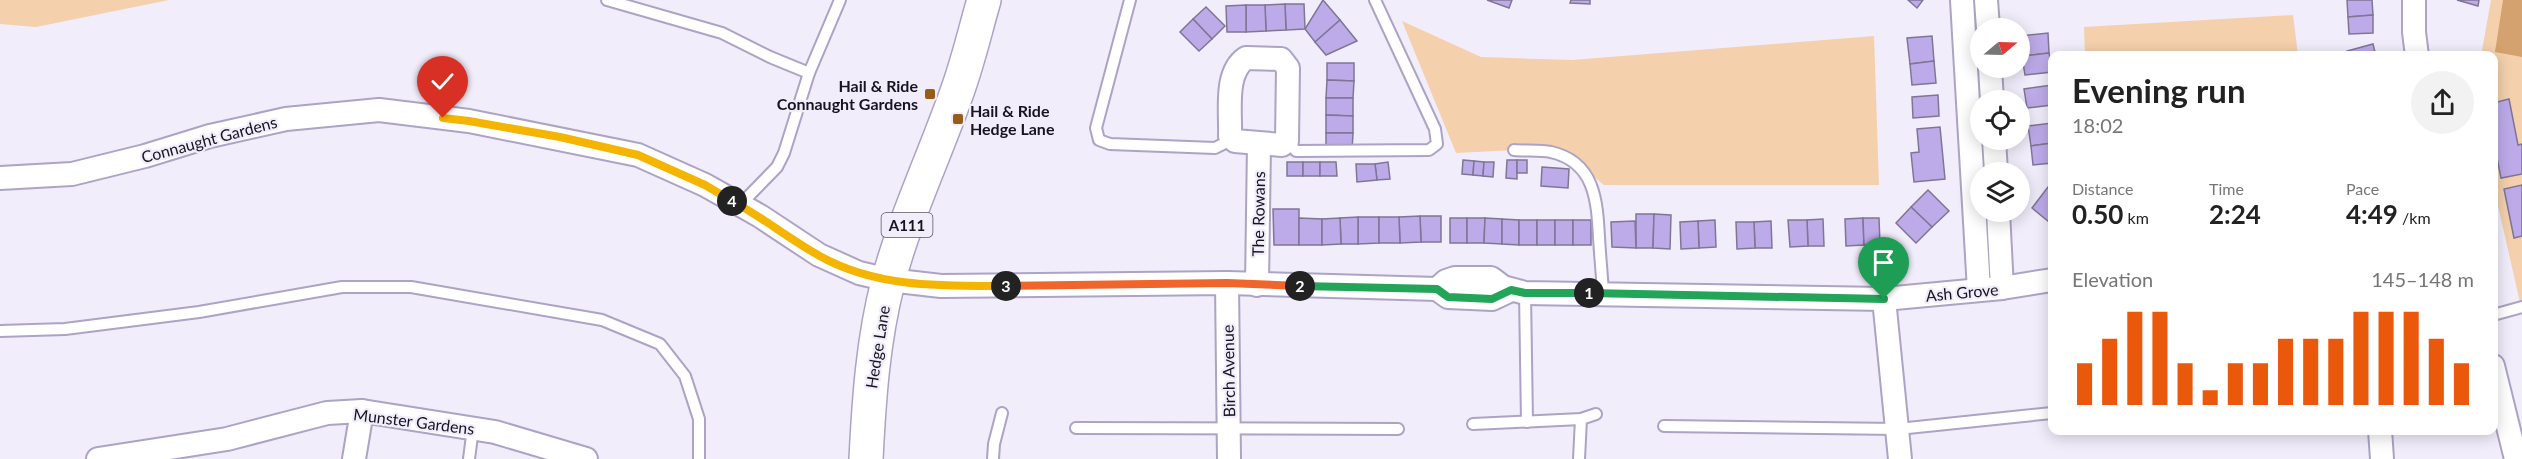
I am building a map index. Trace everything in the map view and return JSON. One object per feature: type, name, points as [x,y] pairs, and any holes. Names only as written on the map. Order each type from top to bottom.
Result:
[{"type":"main road","name":"Hedge Lane","points":[[866,459],[870,388],[879,320],[889,280],[902,238],[958,90],[984,0]]},
{"type":"street","points":[[1962,0],[1979,290]]},
{"type":"street","points":[[1986,0],[1987,18]]},
{"type":"street","points":[[2414,0],[2416,51]]},
{"type":"street","points":[[1246,58],[1281,60],[1288,68],[1289,78],[1287,141],[1282,145],[1259,144],[1233,139],[1230,136],[1232,77],[1237,64],[1246,58]]},
{"type":"street","name":"Connaught Gardens","points":[[0,178],[72,174],[145,156],[210,136],[286,119],[380,110],[469,121],[638,155],[705,185],[819,255],[859,273],[889,280]]},
{"type":"street","name":"The Rowans","points":[[1257,285],[1259,144]]},
{"type":"street","points":[[1999,222],[2002,288]]},
{"type":"street","name":"Ash Grove","points":[[889,280],[941,286],[1227,283],[1437,289],[1448,297],[1492,299],[1518,291],[1884,299],[2002,288],[2048,281]]},
{"type":"street","name":"Birch Avenue","points":[[1227,283],[1229,459]]},
{"type":"street","points":[[1884,299],[1900,459]]},
{"type":"street","points":[[2498,386],[2516,459]]},
{"type":"street","points":[[354,459],[362,411]]},
{"type":"street","name":"Munster Gardens","points":[[98,459],[227,439],[327,413],[362,411],[495,432],[586,459]]},
{"type":"street","points":[[2380,435],[2382,459]]},
{"type":"lane","points":[[607,0],[722,33],[809,73]]},
{"type":"lane","points":[[740,205],[777,167],[784,153],[809,73],[840,0]]},
{"type":"lane","points":[[1130,0],[1096,128],[1099,140],[1110,144],[1215,148],[1233,139]]},
{"type":"lane","points":[[1287,141],[1296,151],[1429,150],[1437,144],[1435,129],[1375,0]]},
{"type":"lane","points":[[1514,150],[1551,152],[1567,158],[1579,166],[1589,179],[1596,197],[1603,293]]},
{"type":"lane","points":[[0,331],[88,326],[199,312],[342,287],[411,287],[602,320],[660,344],[685,376],[699,419],[699,459]]},
{"type":"lane","points":[[1518,291],[1527,422]]},
{"type":"lane","points":[[2498,314],[2522,307]]},
{"type":"lane","points":[[1664,426],[1898,429],[2048,412]]},
{"type":"lane","points":[[993,459],[994,444],[1002,413]]},
{"type":"lane","points":[[1473,424],[1581,419],[1596,414]]},
{"type":"lane","points":[[1579,459],[1581,419]]},
{"type":"lane","points":[[469,459],[472,428]]},
{"type":"lane","points":[[1076,428],[1398,429]]},
{"type":"shaded area","points":[[0,0],[169,0],[36,27],[0,24]]},
{"type":"shaded area","points":[[2491,0],[2522,0],[2522,311],[2498,206],[2498,51],[2482,51]]},
{"type":"shaded area","points":[[2503,0],[2522,0],[2522,57],[2495,51]]},
{"type":"shaded area","points":[[2293,15],[2298,51],[2085,51],[2084,27]]},
{"type":"shaded area","points":[[1402,21],[1481,57],[1572,60],[1874,36],[1879,185],[1604,185],[1559,148],[1456,153]]},
{"type":"building","points":[[1323,0],[1340,20],[1315,42],[1305,29]]},
{"type":"building","points":[[1487,0],[1512,0],[1509,8]]},
{"type":"building","points":[[1571,0],[1590,0],[1590,4],[1570,3]]},
{"type":"building","points":[[1908,0],[1923,0],[1917,8]]},
{"type":"building","points":[[2347,0],[2372,0],[2373,15],[2348,17]]},
{"type":"building","points":[[2457,0],[2479,0],[2478,6]]},
{"type":"building","points":[[1285,4],[1304,4],[1305,29],[1286,30]]},
{"type":"building","points":[[1285,4],[1286,30],[1266,31],[1265,5]]},
{"type":"building","points":[[1246,5],[1265,5],[1266,31],[1246,32]]},
{"type":"building","points":[[1246,5],[1246,32],[1227,32],[1226,6]]},
{"type":"building","points":[[1206,7],[1225,26],[1212,39],[1193,19]]},
{"type":"building","points":[[2373,15],[2373,33],[2349,34],[2348,17]]},
{"type":"building","points":[[1193,19],[1212,39],[1199,51],[1180,32]]},
{"type":"building","points":[[1340,20],[1357,41],[1326,55],[1315,42]]},
{"type":"building","points":[[2048,33],[2048,53],[2030,55],[2030,35]]},
{"type":"building","points":[[1932,36],[1934,61],[1910,64],[1907,38]]},
{"type":"building","points":[[2373,44],[2375,51],[2347,51]]},
{"type":"building","points":[[2048,53],[2048,72],[2030,74],[2030,55]]},
{"type":"building","points":[[1934,61],[1936,83],[1912,85],[1910,64]]},
{"type":"building","points":[[1327,63],[1354,63],[1354,81],[1327,80]]},
{"type":"building","points":[[1327,80],[1354,81],[1353,98],[1326,98]]},
{"type":"building","points":[[2048,86],[2048,105],[2030,108],[2030,90],[2024,90]]},
{"type":"building","points":[[1938,95],[1939,116],[1913,118],[1912,97]]},
{"type":"building","points":[[1326,98],[1353,98],[1353,116],[1326,115]]},
{"type":"building","points":[[2509,99],[2518,145],[2522,144],[2522,174],[2501,178],[2498,163],[2498,102]]},
{"type":"building","points":[[1326,115],[1353,116],[1353,133],[1326,133]]},
{"type":"building","points":[[2048,124],[2048,144],[2031,146],[2030,126]]},
{"type":"building","points":[[1940,127],[1945,179],[1914,182],[1911,153],[1919,152],[1917,129]]},
{"type":"building","points":[[1326,133],[1353,133],[1352,151],[1326,150]]},
{"type":"building","points":[[2048,144],[2048,163],[2033,165],[2031,146]]},
{"type":"building","points":[[1463,160],[1474,161],[1473,175],[1462,174]]},
{"type":"building","points":[[1507,160],[1517,160],[1517,179],[1506,178]]},
{"type":"building","points":[[1517,160],[1527,160],[1527,173],[1517,173]]},
{"type":"building","points":[[1474,161],[1484,162],[1483,176],[1473,175]]},
{"type":"building","points":[[1287,162],[1303,162],[1303,176],[1287,176]]},
{"type":"building","points":[[1303,162],[1320,162],[1320,176],[1303,176]]},
{"type":"building","points":[[1320,162],[1336,162],[1337,176],[1320,176]]},
{"type":"building","points":[[1388,162],[1390,179],[1377,180],[1375,164]]},
{"type":"building","points":[[1484,162],[1494,162],[1493,177],[1483,176]]},
{"type":"building","points":[[1356,164],[1375,164],[1377,180],[1357,182]]},
{"type":"building","points":[[1542,167],[1569,169],[1568,188],[1541,186]]},
{"type":"building","points":[[2522,185],[2522,236],[2514,238],[2504,189]]},
{"type":"building","points":[[2048,187],[2048,221],[2032,208]]},
{"type":"building","points":[[1928,190],[1949,211],[1932,227],[1911,207]]},
{"type":"building","points":[[1911,207],[1932,227],[1916,243],[1896,223]]},
{"type":"building","points":[[1273,209],[1299,209],[1299,245],[1274,245]]},
{"type":"building","points":[[1636,214],[1654,214],[1653,248],[1636,248]]},
{"type":"building","points":[[1654,214],[1671,215],[1670,249],[1653,248]]},
{"type":"building","points":[[1420,216],[1441,216],[1441,242],[1421,242]]},
{"type":"building","points":[[1420,216],[1421,242],[1400,243],[1399,217]]},
{"type":"building","points":[[1358,217],[1379,217],[1379,243],[1358,244]]},
{"type":"building","points":[[1358,217],[1358,244],[1341,244],[1340,218]]},
{"type":"building","points":[[1379,217],[1399,217],[1400,243],[1379,243]]},
{"type":"building","points":[[1299,218],[1322,219],[1322,245],[1299,245]]},
{"type":"building","points":[[1340,218],[1341,244],[1322,245],[1322,219]]},
{"type":"building","points":[[1450,218],[1467,218],[1467,243],[1450,243]]},
{"type":"building","points":[[1467,218],[1485,218],[1484,243],[1467,243]]},
{"type":"building","points":[[1485,218],[1502,219],[1502,244],[1484,243]]},
{"type":"building","points":[[1863,218],[1864,245],[1846,246],[1845,219]]},
{"type":"building","points":[[1863,218],[1879,218],[1880,244],[1864,245]]},
{"type":"building","points":[[1502,219],[1519,220],[1519,245],[1502,244]]},
{"type":"building","points":[[1823,219],[1824,246],[1808,246],[1807,220]]},
{"type":"building","points":[[1519,220],[1537,220],[1537,245],[1519,245]]},
{"type":"building","points":[[1537,220],[1555,220],[1555,245],[1537,245]]},
{"type":"building","points":[[1555,220],[1573,220],[1573,245],[1555,245]]},
{"type":"building","points":[[1573,220],[1591,220],[1591,245],[1573,245]]},
{"type":"building","points":[[1715,220],[1716,247],[1699,248],[1698,221]]},
{"type":"building","points":[[1788,220],[1807,220],[1808,246],[1790,247]]},
{"type":"building","points":[[1635,221],[1636,248],[1612,247],[1611,222]]},
{"type":"building","points":[[1698,221],[1699,248],[1681,249],[1680,222]]},
{"type":"building","points":[[1771,221],[1772,248],[1755,248],[1754,222]]},
{"type":"building","points":[[1736,222],[1754,222],[1755,248],[1737,249]]},
{"type":"place","name":"Hail & Ride Connaught Gardens","points":[[930,94]]},
{"type":"place","name":"Hail & Ride Hedge Lane","points":[[958,119]]},
{"type":"route","points":[[443,118],[560,137],[638,155],[705,185],[760,216],[819,255],[859,273],[889,280],[941,286],[1227,283],[1437,289],[1448,297],[1492,299],[1511,290],[1525,293],[1884,299]]}]
